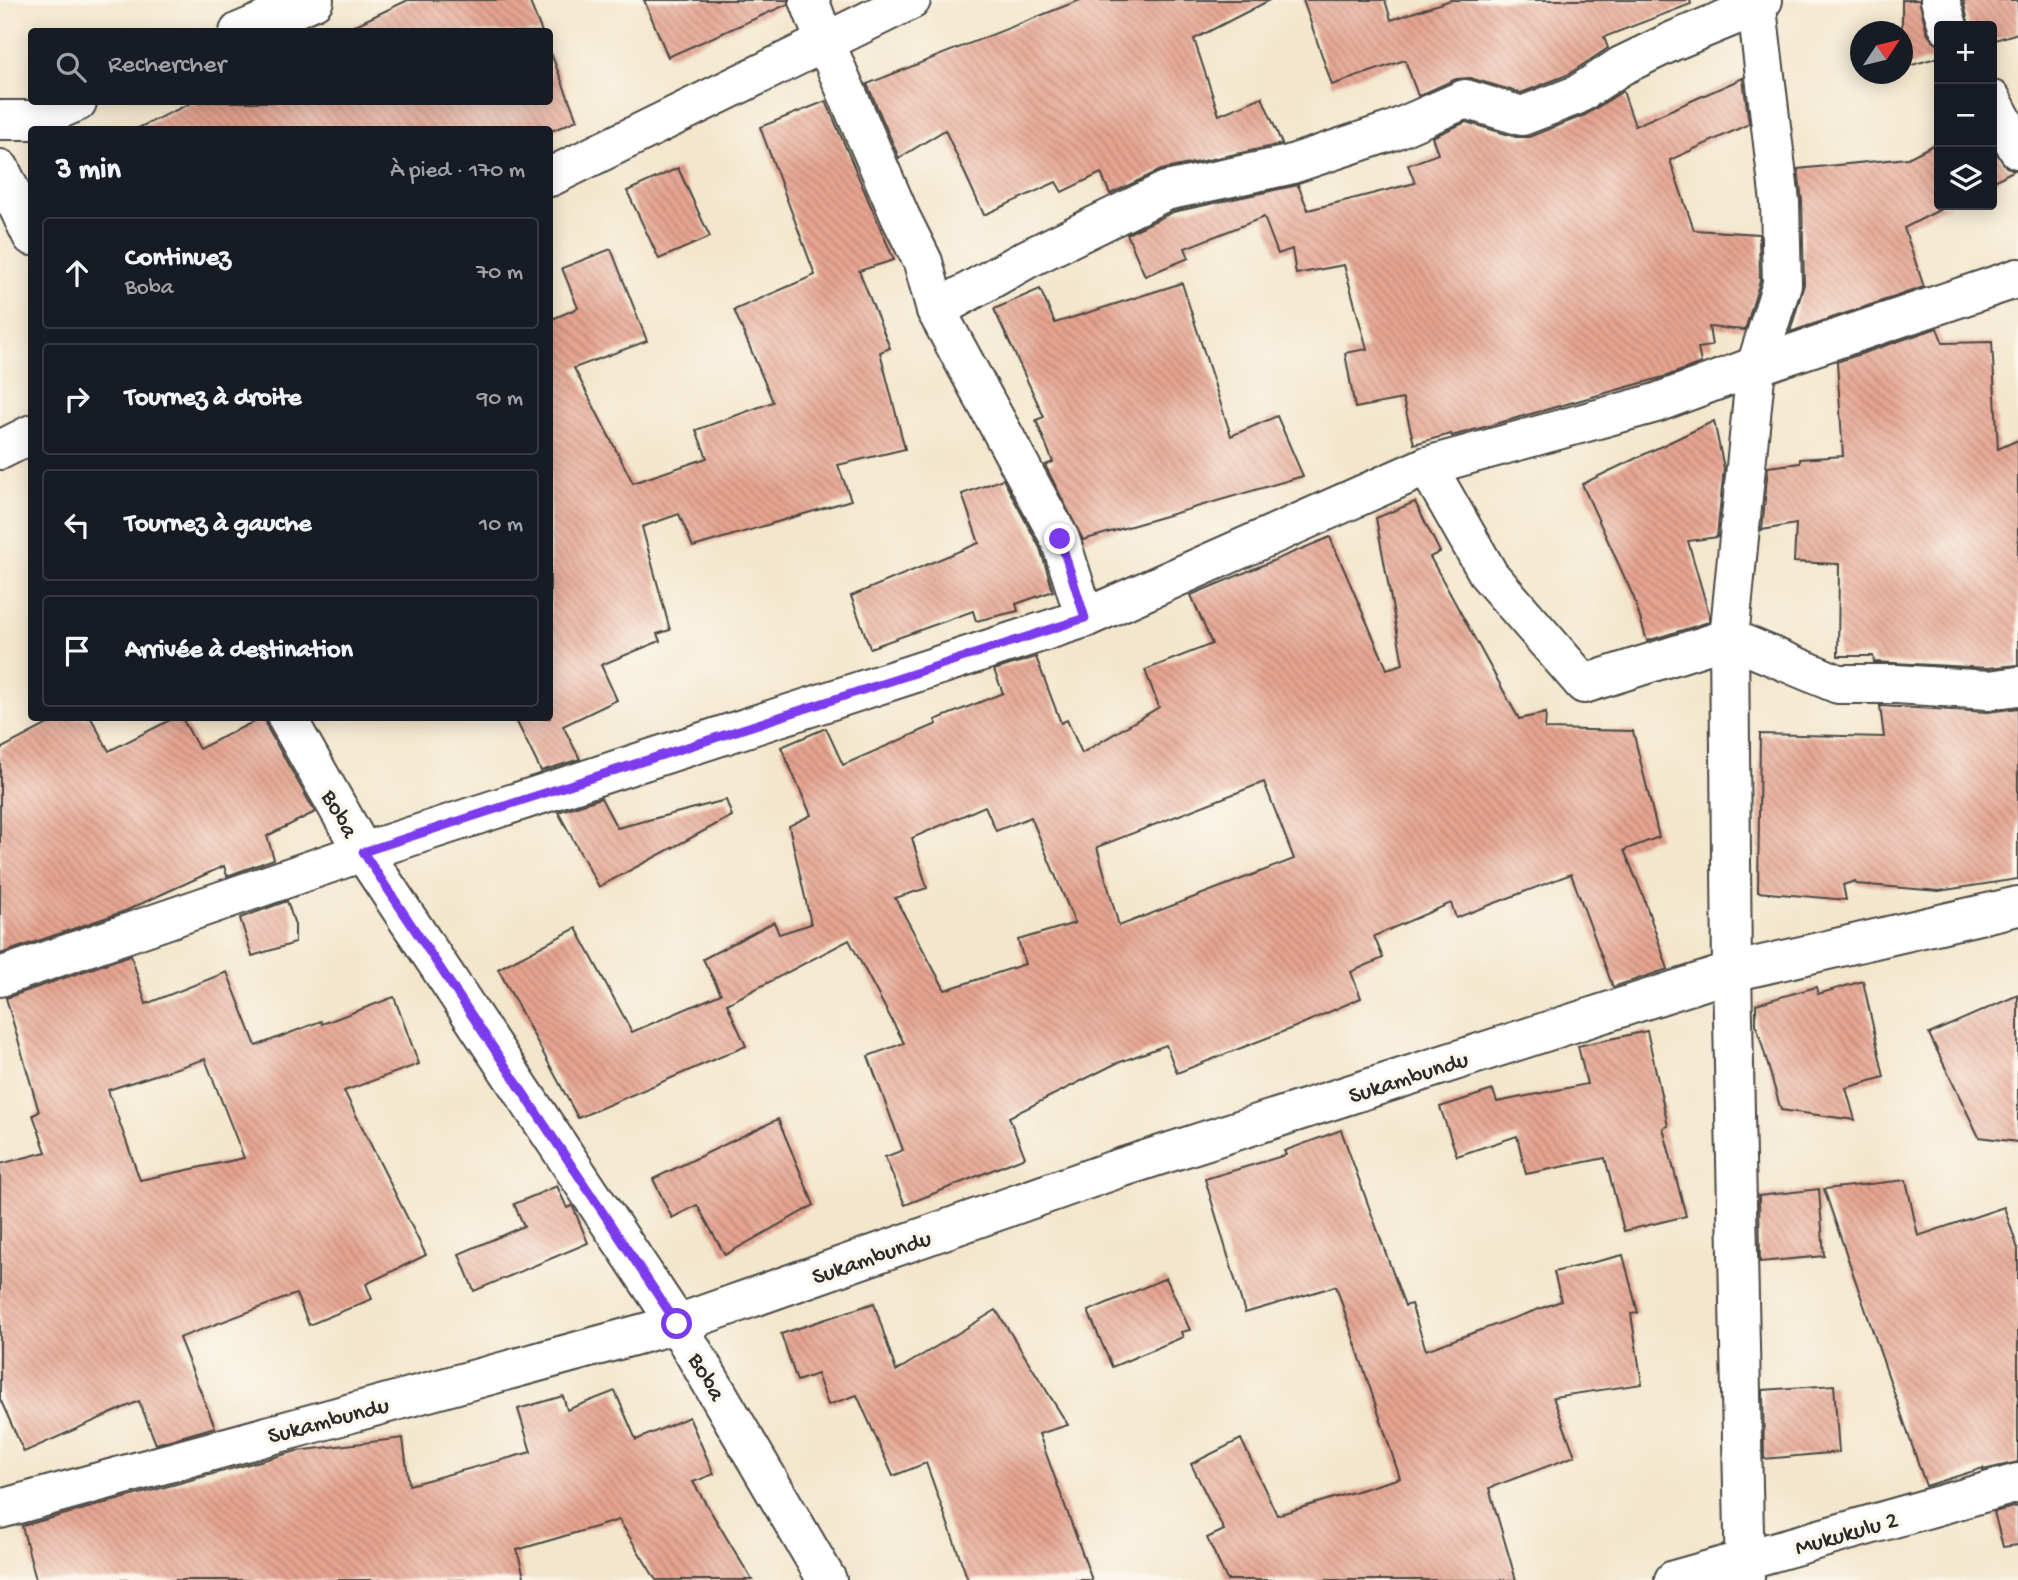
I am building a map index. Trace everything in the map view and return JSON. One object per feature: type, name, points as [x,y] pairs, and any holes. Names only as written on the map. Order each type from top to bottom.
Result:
[{"type":"street","points":[[248,28],[314,0]]},
{"type":"street","points":[[809,0],[900,216],[923,262],[936,310],[1060,539],[1085,618]]},
{"type":"street","points":[[553,176],[911,0]]},
{"type":"street","points":[[1940,0],[1946,21]]},
{"type":"street","points":[[936,310],[1027,259],[1166,191],[1289,164],[1392,131],[1465,99],[1522,116],[1577,95],[1621,66],[1758,2],[1780,202],[1782,284],[1756,366],[1729,638],[1732,972],[1746,1570]]},
{"type":"street","points":[[0,120],[34,120],[70,105]]},
{"type":"street","points":[[1997,109],[2018,149]]},
{"type":"street","points":[[0,169],[28,228]]},
{"type":"street","points":[[0,977],[363,852],[1085,618],[1427,466],[1656,403],[1756,366],[2018,278]]},
{"type":"street","points":[[0,450],[28,436]]},
{"type":"street","points":[[1427,466],[1489,575],[1584,684],[1729,638],[1838,684],[1896,684],[1989,690],[2018,686]]},
{"type":"street","name":"Boba","points":[[289,721],[363,852],[677,1324],[827,1580]]},
{"type":"street","name":"Sukambundu","points":[[0,1509],[677,1324],[1114,1170],[1732,972],[2018,906]]},
{"type":"street","name":"Mukukulu 2","points":[[1674,1580],[1746,1570],[2018,1483]]},
{"type":"building","points":[[408,0],[529,0],[540,28],[349,28]]},
{"type":"building","points":[[644,0],[788,0],[788,4],[668,57]]},
{"type":"building","points":[[1080,0],[1270,0],[1194,39],[1219,115],[1262,97],[1282,144],[1161,170],[1110,194],[1101,173],[1062,192],[1056,182],[984,215],[945,130],[899,158],[867,84]]},
{"type":"building","points":[[1303,0],[1385,0],[1391,20],[1451,0],[1690,0],[1691,4],[1604,37],[1608,48],[1567,75],[1521,93],[1470,78],[1456,79],[1418,96],[1405,60],[1332,85]]},
{"type":"building","points":[[1902,0],[1919,0],[1927,33],[1934,42],[1934,58],[1913,65],[1913,21],[1902,21]]},
{"type":"building","points":[[1963,0],[2018,0],[2018,33],[1997,39],[1997,21],[1968,21]]},
{"type":"building","points":[[553,59],[577,120],[554,130],[553,126],[142,126],[187,105],[553,105]]},
{"type":"building","points":[[1743,78],[1749,124],[1670,160],[1694,230],[1759,234],[1760,281],[1745,330],[1709,327],[1712,346],[1698,348],[1701,363],[1667,376],[1452,436],[1451,434],[1414,444],[1403,399],[1355,408],[1345,353],[1367,349],[1344,265],[1296,274],[1292,249],[1278,254],[1264,217],[1185,248],[1189,258],[1145,276],[1127,234],[1173,212],[1298,185],[1308,210],[1415,183],[1408,165],[1438,154],[1432,137],[1466,122],[1516,137],[1529,137],[1585,115],[1623,91],[1635,126]]},
{"type":"building","points":[[826,101],[894,260],[859,271],[890,348],[880,352],[905,449],[838,465],[851,500],[693,547],[679,514],[642,527],[670,630],[657,634],[660,641],[601,665],[617,700],[563,726],[580,759],[541,771],[516,721],[553,721],[553,319],[578,308],[562,268],[611,249],[647,341],[574,368],[633,483],[707,458],[696,430],[773,402],[734,310],[815,275],[760,127]]},
{"type":"building","points":[[1934,145],[1934,210],[1939,210],[1904,228],[1924,287],[1790,332],[1804,284],[1802,201],[1798,169],[1908,158]]},
{"type":"building","points":[[1997,154],[2006,167],[2015,170],[1997,179]]},
{"type":"building","points":[[678,168],[710,237],[659,259],[627,191]]},
{"type":"building","points":[[1182,283],[1231,436],[1277,416],[1303,476],[1083,540],[1045,465],[1053,462],[1036,420],[1044,417],[994,309],[1040,289],[1055,323]]},
{"type":"building","points":[[1937,328],[1943,343],[1992,342],[1998,449],[2018,440],[2018,665],[1988,668],[1874,662],[1873,656],[1838,656],[1839,564],[1794,562],[1796,524],[1762,530],[1768,467],[1800,463],[1800,459],[1843,456],[1837,362]]},
{"type":"building","points":[[1714,421],[1724,468],[1717,537],[1688,541],[1709,622],[1647,641],[1634,598],[1582,484]]},
{"type":"building","points":[[1003,479],[1040,548],[1053,591],[1016,604],[1018,611],[976,621],[973,611],[870,648],[851,596],[979,543],[962,494]]},
{"type":"building","points":[[1415,502],[1440,552],[1430,557],[1519,719],[1546,713],[1545,729],[1633,731],[1659,837],[1624,850],[1668,969],[1613,987],[1571,874],[1456,918],[1451,903],[1374,936],[1383,958],[1351,972],[1361,998],[1177,1073],[1166,1045],[1115,1064],[1009,1117],[1025,1157],[905,1205],[885,1157],[903,1150],[868,1056],[904,1043],[849,940],[727,1004],[746,1046],[578,1118],[498,969],[576,928],[632,1032],[721,994],[703,959],[774,922],[779,934],[811,924],[789,826],[811,815],[781,747],[826,728],[843,765],[937,724],[935,720],[1003,693],[994,670],[1036,657],[1061,723],[1067,720],[1082,753],[1159,707],[1145,670],[1212,644],[1191,595],[1330,537],[1387,669],[1403,664],[1376,518]],"holes":[[[1264,782],[1294,859],[1119,926],[1097,847]],[[985,806],[996,831],[1031,817],[1075,923],[1018,940],[1025,964],[945,990],[895,898],[927,888],[912,838]]]},
{"type":"building","points":[[1880,706],[1988,712],[2018,708],[2018,879],[1939,891],[1856,884],[1855,881],[1843,885],[1846,900],[1758,892],[1760,734],[1884,737]]},
{"type":"building","points":[[53,721],[93,721],[109,751],[168,721],[184,721],[199,749],[255,721],[266,721],[315,812],[267,836],[274,859],[227,876],[224,866],[125,911],[0,954],[0,749]]},
{"type":"building","points":[[601,798],[617,828],[726,800],[732,816],[599,887],[558,812]]},
{"type":"building","points":[[287,901],[295,925],[295,943],[252,956],[240,918]]},
{"type":"building","points":[[131,955],[146,1004],[227,972],[256,1046],[394,997],[419,1064],[344,1091],[426,1255],[366,1284],[372,1299],[309,1325],[296,1294],[179,1338],[215,1427],[156,1444],[139,1401],[24,1452],[0,1399],[0,1164],[46,1152],[33,1115],[39,1112],[6,998]],"holes":[[[205,1059],[244,1158],[140,1180],[108,1090]]]},
{"type":"building","points":[[1863,981],[1884,1077],[1846,1088],[1855,1120],[1781,1110],[1756,1024],[1756,1004],[1816,987],[1818,994]]},
{"type":"building","points":[[2018,995],[2018,1142],[1979,1137],[1929,1034]]},
{"type":"building","points":[[1647,1031],[1668,1126],[1663,1128],[1686,1216],[1624,1231],[1605,1158],[1526,1174],[1517,1136],[1457,1156],[1440,1107],[1493,1090],[1497,1102],[1587,1084],[1578,1046]]},
{"type":"building","points":[[778,1119],[814,1205],[725,1255],[697,1205],[672,1218],[653,1179]]},
{"type":"building","points":[[1341,1130],[1405,1306],[1411,1304],[1426,1350],[1561,1301],[1554,1272],[1623,1255],[1638,1313],[1631,1314],[1642,1384],[1553,1397],[1575,1456],[1489,1488],[1516,1580],[1227,1580],[1207,1538],[1224,1530],[1191,1464],[1241,1439],[1277,1515],[1400,1478],[1336,1286],[1245,1313],[1205,1179],[1286,1155],[1284,1151]]},
{"type":"building","points":[[1906,1180],[1918,1236],[2004,1207],[2018,1249],[2018,1462],[1983,1468],[1926,1486],[1824,1189]]},
{"type":"building","points":[[557,1186],[567,1208],[572,1206],[574,1209],[588,1243],[474,1291],[459,1254],[524,1226],[514,1204]]},
{"type":"building","points":[[1819,1189],[1824,1256],[1760,1262],[1759,1196]]},
{"type":"building","points":[[1166,1278],[1190,1330],[1181,1332],[1183,1337],[1112,1367],[1088,1311]]},
{"type":"building","points":[[874,1303],[896,1371],[996,1310],[1068,1425],[1039,1434],[1092,1580],[968,1580],[926,1463],[893,1476],[857,1395],[828,1405],[817,1374],[797,1381],[781,1334]]},
{"type":"building","points":[[1834,1385],[1839,1452],[1764,1459],[1763,1390]]},
{"type":"building","points":[[615,1391],[636,1440],[689,1417],[714,1474],[693,1482],[752,1580],[656,1580],[619,1520],[517,1550],[525,1580],[36,1580],[22,1526],[297,1451],[403,1438],[409,1485],[531,1452],[518,1409],[563,1396],[567,1410]]},
{"type":"building","points":[[2018,1506],[2018,1545],[2003,1547],[1994,1512]]},
{"type":"route","points":[[677,1324],[363,852],[1085,618],[1060,539]]}]
